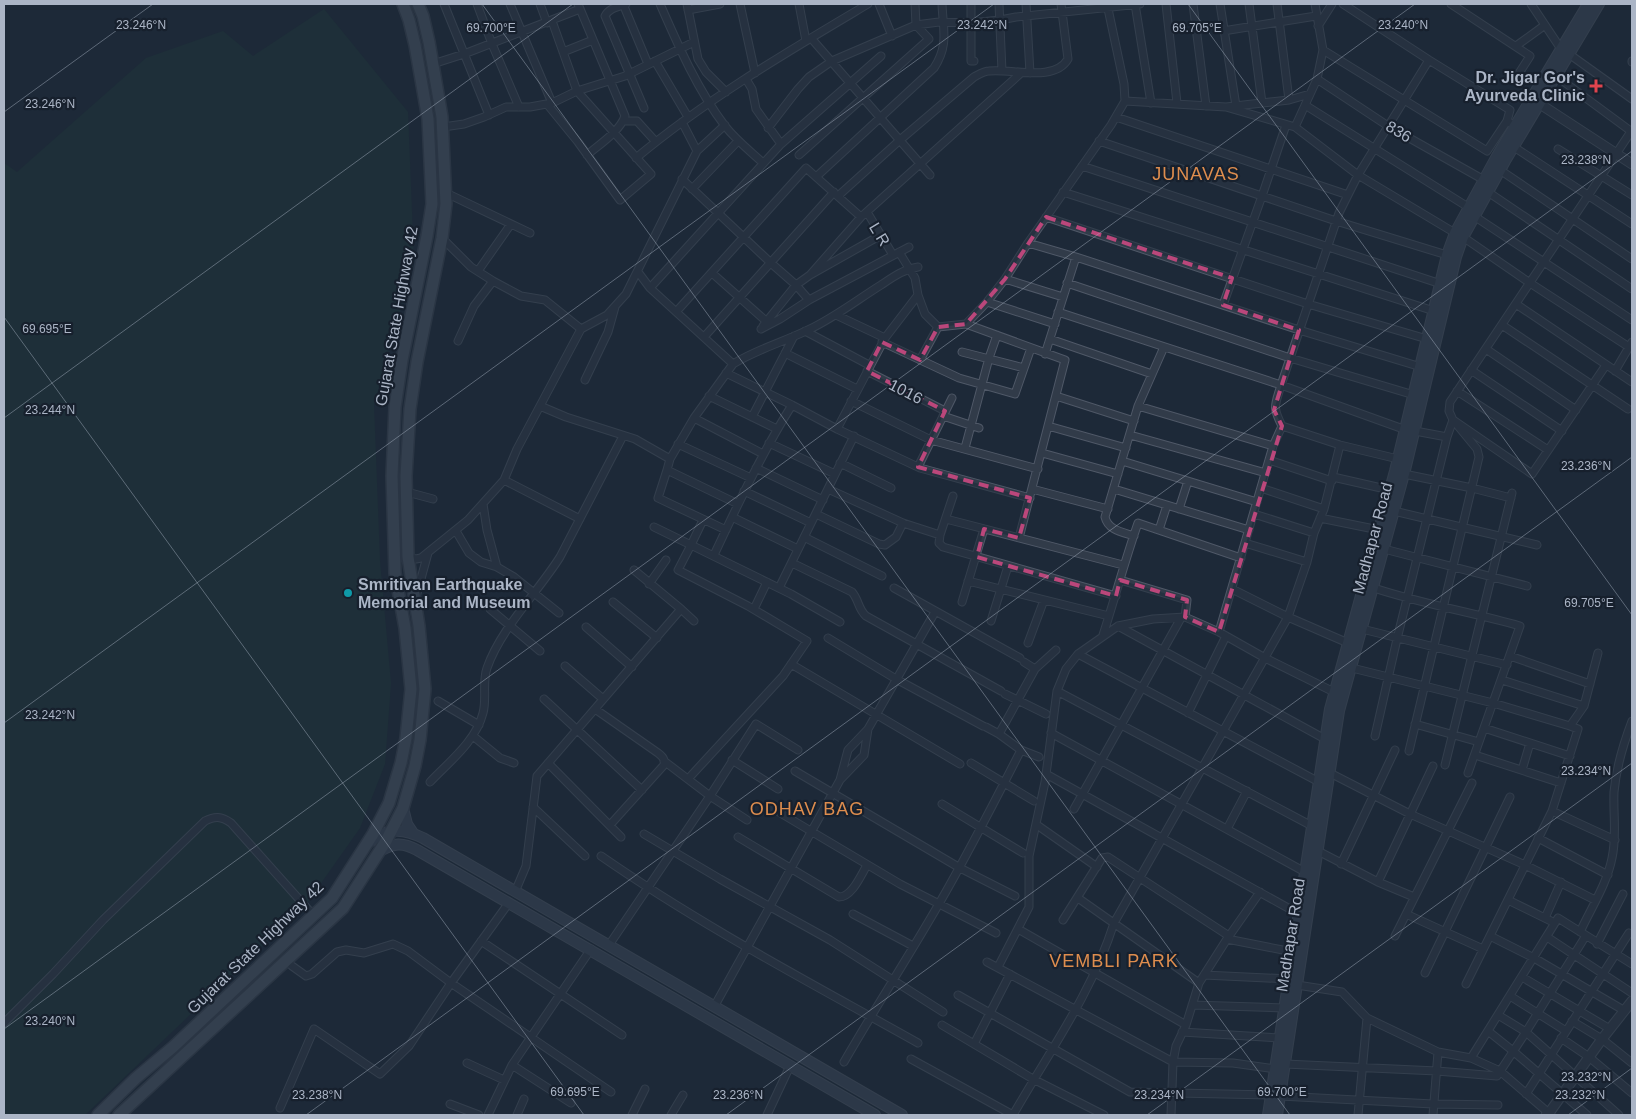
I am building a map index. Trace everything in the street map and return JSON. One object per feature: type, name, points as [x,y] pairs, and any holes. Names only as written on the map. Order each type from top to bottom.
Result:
[{"type":"main road","name":"Gujarat State Highway 42","points":[[98,1115],[332,898],[367,844],[389,803],[401,763],[411,689],[410,670],[395,573],[392,476],[395,407],[402,360],[432,204],[428,119],[415,45],[403,4]]},
{"type":"main road","points":[[119,1115],[343,908],[380,851],[403,808],[415,766],[420,740],[425,689],[424,669],[408,557],[407,492],[410,409],[417,362],[442,238],[446,204],[443,127],[429,42],[418,4]]},
{"type":"main road","name":"Madhapar Road","points":[[1484,187],[1500,170],[1556,76],[1565,52],[1588,4]]},
{"type":"main road","name":"Madhapar Road","points":[[1268,1115],[1276,1096],[1285,1064],[1293,982],[1318,851],[1339,710],[1404,474],[1414,395],[1447,255],[1484,187],[1511,123],[1599,4]]},
{"type":"main road","name":"Madhapar Road","points":[[1278,1115],[1275,1069],[1284,1008],[1293,982],[1293,952],[1334,692],[1398,459],[1410,431],[1456,258],[1459,235]]},
{"type":"main road","points":[[403,808],[407,824],[413,833]]},
{"type":"main road","points":[[367,844],[391,831],[403,829],[413,833],[902,1115]]},
{"type":"main road","points":[[380,851],[392,844],[401,843],[408,845],[790,1066],[862,1112],[875,1115]]},
{"type":"street","points":[[444,4],[489,114]]},
{"type":"street","points":[[477,4],[519,107]]},
{"type":"street","points":[[510,4],[549,103],[620,200],[651,174],[577,91],[563,52],[540,4]]},
{"type":"street","points":[[644,108],[605,16],[607,12],[624,4],[652,63],[685,120],[697,151]]},
{"type":"street","points":[[660,4],[680,48],[710,103],[738,141],[763,163]]},
{"type":"street","points":[[720,4],[687,7],[701,65],[726,92]]},
{"type":"street","points":[[740,4],[755,73]]},
{"type":"street","points":[[799,4],[808,39],[832,60],[930,175]]},
{"type":"street","points":[[636,158],[685,120],[726,92],[856,7],[868,4]]},
{"type":"street","points":[[879,4],[892,36]]},
{"type":"street","points":[[799,155],[930,39],[916,25],[915,4]]},
{"type":"street","points":[[816,177],[934,68],[942,56],[944,45],[942,4]]},
{"type":"street","points":[[971,4],[971,61],[974,61]]},
{"type":"street","points":[[999,4],[1002,71]]},
{"type":"street","points":[[1026,4],[1030,73]]},
{"type":"street","points":[[704,337],[836,194],[974,77],[987,71],[1030,73],[1058,70],[1064,65],[1068,59],[1061,4]]},
{"type":"street","points":[[768,128],[798,89],[832,60],[916,25],[942,22],[971,23],[1137,4],[1151,103]]},
{"type":"street","points":[[1166,4],[1177,103]]},
{"type":"street","points":[[1193,4],[1206,106]]},
{"type":"street","points":[[1220,4],[1236,106]]},
{"type":"street","points":[[1249,4],[1262,103]]},
{"type":"street","points":[[1277,4],[1288,100]]},
{"type":"street","points":[[1295,127],[1317,79],[1323,50],[1314,4]]},
{"type":"street","points":[[1318,26],[1332,4]]},
{"type":"street","points":[[1323,50],[1487,151],[1511,123],[1510,110],[1343,4]]},
{"type":"street","points":[[1451,4],[1530,56],[1516,78]]},
{"type":"street","points":[[1531,4],[1565,52],[1632,99]]},
{"type":"street","points":[[439,62],[550,22],[579,6],[626,116],[624,121],[587,155]]},
{"type":"street","points":[[966,324],[1005,279],[1125,101],[1124,84],[1107,6]]},
{"type":"street","points":[[1223,31],[1316,16]]},
{"type":"street","points":[[1516,46],[1545,25]]},
{"type":"street","points":[[563,52],[592,40]]},
{"type":"street","points":[[443,127],[464,124],[506,107],[549,103],[577,91],[629,74],[694,42]]},
{"type":"street","points":[[650,288],[781,144],[880,56]]},
{"type":"street","points":[[1398,459],[1340,445],[1282,426],[1274,410],[1336,221],[1358,176],[1429,60]]},
{"type":"street","points":[[810,274],[861,218],[1021,73]]},
{"type":"street","points":[[1409,751],[1479,457],[1477,449],[1453,420],[1449,411],[1450,402],[1602,177],[1616,152],[1632,131],[1556,76]]},
{"type":"street","points":[[746,79],[752,88],[756,109],[781,144]]},
{"type":"street","name":"836","points":[[1317,79],[1484,187],[1632,289]]},
{"type":"street","points":[[1125,101],[1226,107],[1288,100],[1310,94]]},
{"type":"street","points":[[1304,104],[1471,212],[1632,320]]},
{"type":"street","points":[[1540,104],[1632,164]]},
{"type":"street","points":[[1226,107],[1295,127],[1358,176],[1459,235],[1530,283],[1631,345],[1615,371]]},
{"type":"street","points":[[1116,117],[1348,195]]},
{"type":"street","points":[[624,121],[637,121],[656,142]]},
{"type":"street","points":[[408,557],[416,559],[428,554],[456,531],[504,480],[517,449],[581,329],[607,314],[626,294],[697,151],[725,125]]},
{"type":"street","points":[[1223,304],[1286,125]]},
{"type":"street","points":[[692,188],[738,141]]},
{"type":"street","points":[[1099,141],[1336,221],[1447,255]]},
{"type":"street","points":[[1514,147],[1632,224]]},
{"type":"street","points":[[1558,148],[1632,195]]},
{"type":"street","points":[[1082,166],[1441,284]]},
{"type":"street","points":[[676,312],[806,168],[861,218]]},
{"type":"street","points":[[1500,170],[1632,259]]},
{"type":"street","points":[[682,179],[796,285],[809,300]]},
{"type":"street","points":[[1063,192],[1434,311]]},
{"type":"street","points":[[446,193],[530,233]]},
{"type":"street","name":"L R","points":[[868,212],[881,235],[909,268],[915,278],[925,314],[938,327]]},
{"type":"street","points":[[1046,217],[1308,304],[1427,339]]},
{"type":"street","points":[[478,271],[510,224]]},
{"type":"street","points":[[881,235],[810,274],[796,285],[761,329],[809,300],[909,247]]},
{"type":"street","points":[[442,238],[460,257],[493,282],[521,296],[545,300],[581,329]]},
{"type":"street","points":[[1028,243],[1421,367]]},
{"type":"street","points":[[1045,354],[1076,257]]},
{"type":"street","points":[[726,530],[658,498],[670,459],[709,396],[733,364],[746,355],[794,336],[836,316],[877,287],[909,268],[918,266]]},
{"type":"street","points":[[638,272],[650,288],[733,364]]},
{"type":"street","points":[[712,273],[766,322]]},
{"type":"street","points":[[1005,279],[1063,297]]},
{"type":"street","points":[[458,341],[474,306],[493,282]]},
{"type":"street","points":[[1068,283],[1290,358],[1414,395]]},
{"type":"street","points":[[837,429],[884,340],[918,294]]},
{"type":"street","points":[[987,302],[1055,324]]},
{"type":"street","points":[[1516,304],[1632,382]]},
{"type":"street","points":[[585,380],[608,332],[615,306]]},
{"type":"street","points":[[1058,312],[1281,385],[1410,431],[1447,437]]},
{"type":"street","points":[[836,316],[959,378],[1015,394],[1031,348]]},
{"type":"street","points":[[920,360],[938,327],[966,324],[1065,360],[1019,538]]},
{"type":"street","points":[[1502,325],[1628,409]]},
{"type":"street","name":"1016","points":[[805,331],[944,413],[976,427]]},
{"type":"street","points":[[965,448],[976,427],[982,385],[997,335]]},
{"type":"street","points":[[752,417],[794,336]]},
{"type":"street","points":[[1050,339],[1152,374]]},
{"type":"street","points":[[1134,536],[1110,528],[1106,521],[1138,406],[1164,347]]},
{"type":"street","points":[[1486,349],[1576,410]]},
{"type":"street","points":[[962,352],[1024,368]]},
{"type":"street","points":[[786,353],[857,389]]},
{"type":"street","points":[[1453,420],[1532,474],[1606,365]]},
{"type":"street","points":[[1471,370],[1562,431]]},
{"type":"street","points":[[726,373],[918,467],[1030,498]]},
{"type":"street","points":[[1458,391],[1548,450]]},
{"type":"street","points":[[709,396],[777,430]]},
{"type":"street","points":[[1056,396],[1134,420]]},
{"type":"street","points":[[918,467],[952,398]]},
{"type":"street","points":[[851,401],[931,440],[1038,469]]},
{"type":"street","points":[[714,555],[763,454],[792,405]]},
{"type":"street","points":[[540,406],[566,417],[623,436],[635,438],[670,459]]},
{"type":"street","points":[[1138,406],[1273,446]]},
{"type":"street","points":[[694,418],[763,454]]},
{"type":"street","points":[[1375,736],[1397,638],[1447,437],[1453,420]]},
{"type":"street","points":[[1048,426],[1126,448]]},
{"type":"street","points":[[1219,632],[1273,446],[1282,426]]},
{"type":"street","points":[[1130,435],[1266,473]]},
{"type":"street","points":[[430,782],[473,736],[479,725],[485,698],[484,682],[486,669],[497,647],[533,592],[550,573],[623,436]]},
{"type":"street","points":[[780,588],[854,436]]},
{"type":"street","points":[[769,443],[835,474]]},
{"type":"street","points":[[678,444],[751,478]]},
{"type":"street","points":[[910,1059],[1013,1115],[1095,974],[1114,923],[1288,617],[1307,562],[1314,533],[1324,509],[1340,445]]},
{"type":"street","points":[[1042,453],[1118,474]]},
{"type":"street","points":[[1269,460],[1332,479],[1390,490]]},
{"type":"street","points":[[1122,461],[1257,502]]},
{"type":"street","points":[[840,463],[891,488]]},
{"type":"street","points":[[756,468],[822,500]]},
{"type":"street","points":[[667,470],[738,504]]},
{"type":"street","points":[[1404,474],[1512,496],[1445,765]]},
{"type":"street","points":[[504,480],[580,519]]},
{"type":"street","points":[[1179,509],[1188,481]]},
{"type":"street","points":[[1032,488],[1108,509]]},
{"type":"street","points":[[1261,488],[1324,509]]},
{"type":"street","points":[[828,489],[903,522],[940,535]]},
{"type":"street","points":[[1114,489],[1249,530]]},
{"type":"street","points":[[744,491],[811,523]]},
{"type":"street","points":[[407,492],[433,499]]},
{"type":"street","points":[[953,496],[940,535],[940,543],[943,548],[1116,596]]},
{"type":"street","points":[[483,504],[487,530],[497,567]]},
{"type":"street","points":[[1159,530],[1168,505]]},
{"type":"street","points":[[1394,511],[1537,545]]},
{"type":"street","points":[[816,514],[878,544],[885,545],[896,536],[903,522]]},
{"type":"street","points":[[1254,514],[1314,533]]},
{"type":"street","points":[[732,516],[798,549]]},
{"type":"street","points":[[1320,518],[1379,530]]},
{"type":"street","points":[[946,519],[1123,566]]},
{"type":"street","points":[[688,779],[782,676],[807,641],[754,610],[678,570],[703,520]]},
{"type":"street","points":[[1103,635],[1138,523],[1241,558]]},
{"type":"street","points":[[654,527],[780,588],[840,622]]},
{"type":"street","points":[[962,602],[984,529]]},
{"type":"street","points":[[456,531],[469,553],[481,562],[497,567],[514,577],[559,613]]},
{"type":"street","points":[[804,537],[882,576]]},
{"type":"street","points":[[1245,543],[1307,562]]},
{"type":"street","points":[[1384,549],[1527,586]]},
{"type":"street","points":[[414,601],[428,554]]},
{"type":"street","points":[[649,584],[666,560]]},
{"type":"street","points":[[792,562],[852,592],[858,598],[861,612],[866,616],[1003,693],[1046,714]]},
{"type":"street","points":[[991,621],[1008,566]]},
{"type":"street","points":[[634,570],[694,621]]},
{"type":"street","points":[[1074,808],[1183,617],[1187,600],[1120,580]]},
{"type":"street","points":[[968,581],[1109,616]]},
{"type":"street","points":[[754,610],[767,582]]},
{"type":"street","points":[[894,588],[1035,669]]},
{"type":"street","points":[[1374,588],[1408,599],[1482,615],[1520,626],[1468,773]]},
{"type":"street","points":[[1232,589],[1288,617],[1348,643]]},
{"type":"street","points":[[1028,643],[1044,600]]},
{"type":"street","points":[[614,602],[657,638]]},
{"type":"street","points":[[490,609],[540,651]]},
{"type":"street","points":[[515,892],[526,866],[537,776],[682,609]]},
{"type":"street","points":[[714,1007],[840,780],[848,750],[868,729],[935,612]]},
{"type":"street","points":[[998,967],[1029,906],[1032,837],[1046,774],[1057,691],[1066,669],[1078,654],[1118,626],[1153,619],[1183,617],[1219,632],[1265,658],[1334,692]]},
{"type":"street","points":[[1118,626],[1326,739]]},
{"type":"street","points":[[586,627],[632,666]]},
{"type":"street","points":[[1362,629],[1507,665]]},
{"type":"street","points":[[1188,713],[1226,636]]},
{"type":"street","points":[[828,638],[896,679],[999,734],[1022,750],[1039,757]]},
{"type":"street","points":[[999,734],[1035,669],[1056,650]]},
{"type":"street","points":[[1570,726],[1584,706],[1598,653]]},
{"type":"street","points":[[1078,654],[1319,782]]},
{"type":"street","points":[[1510,656],[1590,684]]},
{"type":"street","points":[[791,664],[960,764]]},
{"type":"street","points":[[565,666],[603,700]]},
{"type":"street","points":[[1352,668],[1493,703],[1578,729],[1552,811],[1466,984]]},
{"type":"street","points":[[1502,680],[1584,706]]},
{"type":"street","points":[[1057,691],[1312,826]]},
{"type":"street","points":[[544,699],[642,790]]},
{"type":"street","points":[[438,701],[479,725]]},
{"type":"street","points":[[595,709],[658,753],[663,757],[664,761],[710,796],[747,820]]},
{"type":"street","points":[[1285,1064],[1436,1070],[1497,1076],[1574,955],[1595,900],[1608,875],[1615,840],[1614,792],[1625,738],[1632,721]]},
{"type":"street","points":[[609,945],[710,796],[756,724],[798,750]]},
{"type":"street","points":[[1415,724],[1480,742]]},
{"type":"street","points":[[1484,728],[1570,756]]},
{"type":"street","points":[[840,780],[864,755],[868,729]]},
{"type":"street","points":[[1051,733],[1305,872]]},
{"type":"street","points":[[473,736],[500,758],[514,763]]},
{"type":"street","points":[[1522,770],[1530,743]]},
{"type":"street","points":[[844,1062],[960,868],[1022,750]]},
{"type":"street","points":[[1341,864],[1396,750]]},
{"type":"street","points":[[1475,755],[1561,783]]},
{"type":"street","points":[[732,760],[778,789]]},
{"type":"street","points":[[610,825],[664,765],[664,761]]},
{"type":"street","points":[[548,763],[621,837]]},
{"type":"street","points":[[971,763],[1034,801]]},
{"type":"street","points":[[1378,882],[1433,766]]},
{"type":"street","points":[[795,771],[960,868],[1015,896]]},
{"type":"street","points":[[1330,773],[1410,814],[1525,864],[1595,900]]},
{"type":"street","points":[[1046,774],[1163,837],[1299,914]]},
{"type":"street","points":[[1395,936],[1472,783]]},
{"type":"street","points":[[1227,829],[1247,792]]},
{"type":"street","points":[[1425,973],[1510,797]]},
{"type":"street","points":[[942,804],[982,826],[1024,853]]},
{"type":"street","points":[[533,807],[585,856]]},
{"type":"street","points":[[772,808],[867,865],[996,933]]},
{"type":"street","points":[[1552,811],[1615,840]]},
{"type":"street","points":[[4,1023],[204,821],[214,816],[223,817],[231,823],[314,916]]},
{"type":"street","points":[[1036,825],[1097,867]]},
{"type":"street","points":[[644,834],[830,940],[943,1012]]},
{"type":"street","points":[[738,837],[839,897],[844,897],[853,888],[867,865]]},
{"type":"street","points":[[1538,838],[1608,875]]},
{"type":"street","points":[[1318,851],[1378,882],[1414,897]]},
{"type":"street","points":[[602,856],[647,888],[700,921],[918,1043]]},
{"type":"street","points":[[1063,920],[1102,858],[1108,857],[1228,938],[1293,952]]},
{"type":"street","points":[[1545,918],[1561,882]]},
{"type":"street","points":[[1171,1115],[1173,1062],[1176,1046],[1199,983],[1260,892]]},
{"type":"street","points":[[1597,944],[1623,894]]},
{"type":"street","points":[[1078,898],[1199,983]]},
{"type":"street","points":[[1508,900],[1555,923]]},
{"type":"street","points":[[280,1108],[314,1029],[380,1074],[409,1046],[451,983],[508,904]]},
{"type":"street","points":[[853,914],[913,946]]},
{"type":"street","points":[[1406,914],[1446,930],[1484,949]]},
{"type":"street","points":[[1471,1058],[1558,918],[1632,964]]},
{"type":"street","points":[[1018,929],[1184,1028],[1280,1038]]},
{"type":"street","points":[[1526,1094],[1629,933]]},
{"type":"street","points":[[1490,936],[1534,958],[1625,1011]]},
{"type":"street","points":[[1547,937],[1632,993]]},
{"type":"street","points":[[481,941],[559,995],[622,1035]]},
{"type":"street","points":[[292,966],[306,976],[312,974],[337,952],[346,950],[364,953],[393,944],[408,951],[451,983],[611,1092]]},
{"type":"street","points":[[488,1115],[504,1080],[530,1036],[591,950]]},
{"type":"street","points":[[987,962],[1173,1062],[1233,1063],[1275,1069]]},
{"type":"street","points":[[974,1044],[1010,974]]},
{"type":"street","points":[[1204,975],[1293,982],[1342,992],[1367,1018],[1438,1052],[1471,1058],[1500,1071],[1549,1115],[1602,1039],[1632,1001]]},
{"type":"street","points":[[1522,976],[1610,1029]]},
{"type":"street","points":[[958,995],[1130,1092],[1276,1096],[1498,1106]]},
{"type":"street","points":[[1510,996],[1566,1031]]},
{"type":"street","points":[[1192,1005],[1284,1008]]},
{"type":"street","points":[[1498,1015],[1526,1032],[1620,1115]]},
{"type":"street","points":[[1358,1115],[1367,1018]]},
{"type":"street","points":[[1572,1021],[1602,1039],[1632,1063]]},
{"type":"street","points":[[942,1025],[1033,1079],[1104,1115]]},
{"type":"street","points":[[1488,1031],[1513,1050],[1587,1115]]},
{"type":"street","points":[[1561,1038],[1589,1057],[1632,1094]]},
{"type":"street","points":[[1433,1115],[1438,1052]]},
{"type":"street","points":[[467,1063],[504,1080]]},
{"type":"street","points":[[512,1065],[570,1103]]},
{"type":"street","points":[[767,1115],[790,1066]]},
{"type":"street","points":[[632,1115],[646,1089]]},
{"type":"street","points":[[671,1115],[683,1095]]},
{"type":"street","points":[[517,1115],[524,1099]]},
{"type":"street","points":[[450,1104],[479,1115]]},
{"type":"highlighted area","points":[[1046,217],[1232,278],[1223,305],[1299,330],[1274,410],[1282,426],[1219,632],[1185,617],[1187,600],[1120,580],[1116,596],[977,557],[984,529],[1019,538],[1030,498],[918,467],[945,411],[867,371],[869,365],[882,342],[920,360],[938,327],[966,324],[1005,279]]},
{"type":"green space","name":"Smritivan Earthquake Memorial and Museum","points":[[324,9],[408,112],[414,262],[374,405],[380,561],[391,683],[385,764],[360,828],[307,903],[85,1115],[4,1115],[4,163],[17,172],[146,58],[223,31],[253,56]]},
{"type":"place","name":"Dr. Jigar Gor's Ayurveda Clinic","points":[[1596,86]]},
{"type":"place","name":"Smritivan Earthquake Memorial and Museum","points":[[348,593]]},
{"type":"district","name":"JUNAVAS","points":[[1196,174]]},
{"type":"district","name":"ODHAV BAG","points":[[807,809]]},
{"type":"district","name":"VEMBLI PARK","points":[[1114,961]]}]
